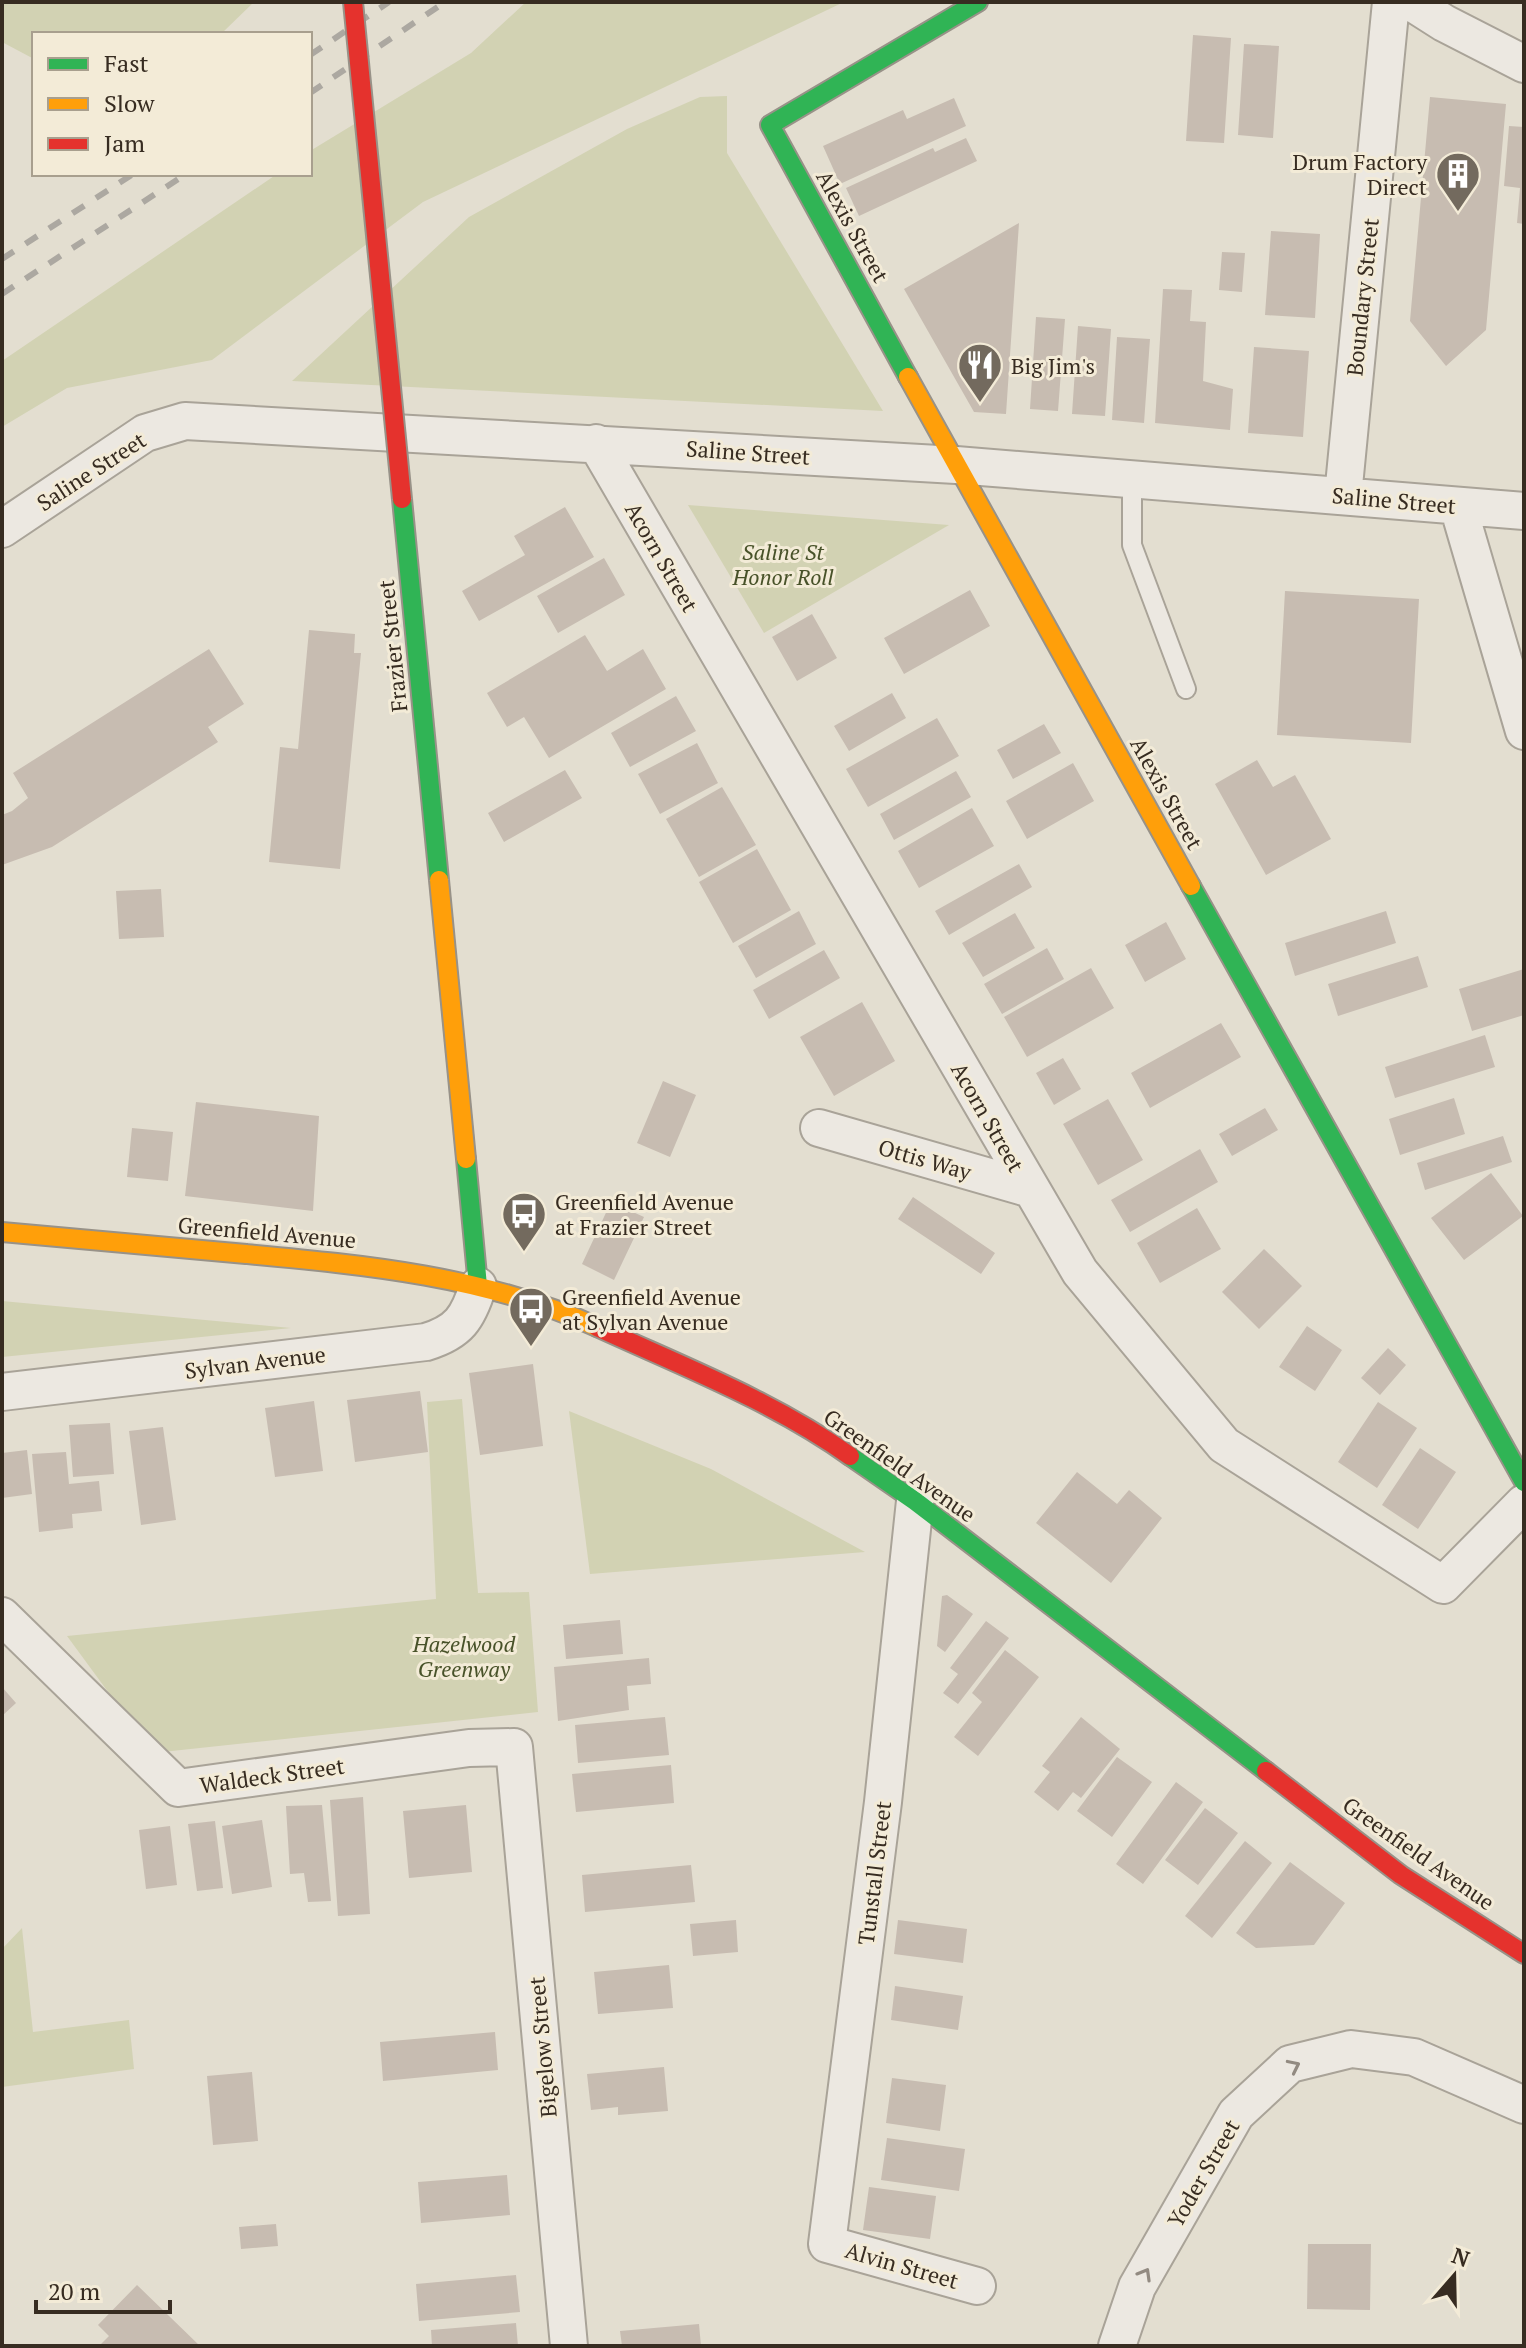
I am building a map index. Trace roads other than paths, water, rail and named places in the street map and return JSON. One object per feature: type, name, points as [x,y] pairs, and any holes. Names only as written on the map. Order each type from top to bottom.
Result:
[{"type":"street","name":"Frazier Street","points":[[353,2],[478,1286]]},
{"type":"street","name":"Alexis Street","points":[[978,2],[770,125],[956,465],[1524,1482]]},
{"type":"street","name":"Boundary Street","points":[[1343,496],[1391,2]]},
{"type":"street","points":[[1411,2],[1444,23],[1524,64]]},
{"type":"street","name":"Saline Street","points":[[2,529],[145,433],[185,421],[956,465],[1524,511]]},
{"type":"street","name":"Acorn Street","points":[[596,443],[1080,1272],[1224,1445],[1443,1585],[1524,1503]]},
{"type":"street","points":[[1458,506],[1524,731]]},
{"type":"street","name":"Ottis Way","points":[[819,1128],[1031,1189]]},
{"type":"street","name":"Greenfield Avenue","points":[[2,1232],[367,1265],[478,1286],[558,1309],[735,1390],[828,1440],[915,1501],[1401,1875],[1524,1954]]},
{"type":"street","name":"Sylvan Avenue","points":[[2,1392],[426,1342],[446,1336],[460,1324],[472,1306],[478,1286]]},
{"type":"street","name":"Tunstall Street","points":[[827,2244],[883,1802],[915,1501]]},
{"type":"street","name":"Waldeck Street","points":[[2,1616],[178,1788],[469,1748],[514,1747]]},
{"type":"street","name":"Bigelow Street","points":[[514,1747],[569,2346]]},
{"type":"street","name":"Yoder Street","points":[[1117,2346],[1137,2287],[1236,2114],[1290,2064],[1351,2049],[1414,2057],[1524,2105]]},
{"type":"street","name":"Alvin Street","points":[[827,2244],[977,2286]]},
{"type":"lane","points":[[1132,479],[1132,545],[1186,689]]},
{"type":"railway","points":[[312,54],[389,2]]},
{"type":"railway","points":[[312,92],[445,2]]},
{"type":"railway","points":[[2,259],[130,176]]},
{"type":"railway","points":[[2,294],[183,176]]},
{"type":"place","name":"Drum Factory Direct","points":[[1458,213]]},
{"type":"place","name":"Big Jim's","points":[[980,404]]},
{"type":"place","name":"Greenfield Avenue at Frazier Street","points":[[524,1253]]},
{"type":"place","name":"Greenfield Avenue at Sylvan Avenue","points":[[531,1348]]},
{"type":"park label","name":"Saline St Honor Roll","points":[[783,564]]},
{"type":"park label","name":"Hazelwood Greenway","points":[[464,1656]]}]
